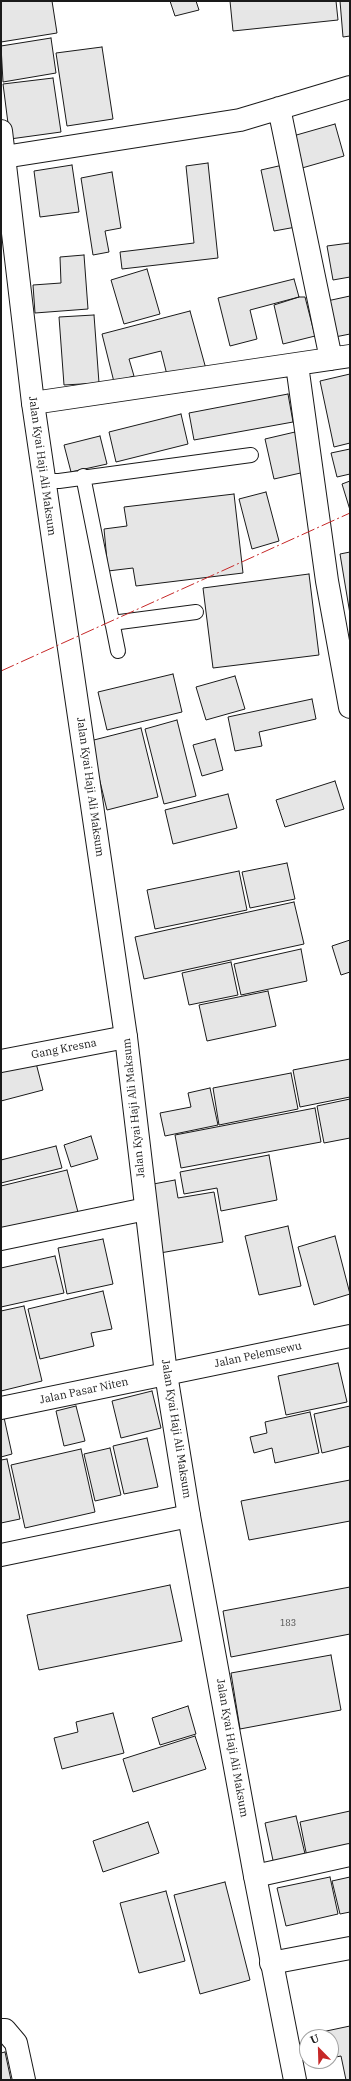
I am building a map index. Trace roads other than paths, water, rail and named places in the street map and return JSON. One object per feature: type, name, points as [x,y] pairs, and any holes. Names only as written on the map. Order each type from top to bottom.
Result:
[{"type":"street","points":[[4,157],[240,120],[350,87]]},
{"type":"street","points":[[33,403],[340,358],[279,108]]},
{"type":"street","name":"Jalan Kyai Haji Ali Maksum","points":[[1,131],[33,403],[126,1037],[166,1374],[189,1516],[271,1963],[295,2080]]},
{"type":"street","points":[[297,365],[327,581],[350,707]]},
{"type":"street","name":"Gang Kresna","points":[[1,1061],[126,1037]]},
{"type":"street","points":[[1,1239],[146,1209]]},
{"type":"street","name":"Jalan Pelemsewu","points":[[166,1374],[350,1336]]},
{"type":"street","name":"Jalan Pasar Niten","points":[[1,1408],[166,1374]]},
{"type":"street","points":[[1,1555],[189,1516]]},
{"type":"street","points":[[255,1876],[350,1855]]},
{"type":"street","points":[[271,1963],[350,1948]]},
{"type":"street","points":[[1,2030],[5,2030],[16,2043],[24,2080]]},
{"type":"lane","points":[[45,481],[59,481],[83,476],[252,455]]},
{"type":"lane","points":[[83,476],[118,651]]},
{"type":"lane","points":[[112,623],[196,612]]}]
